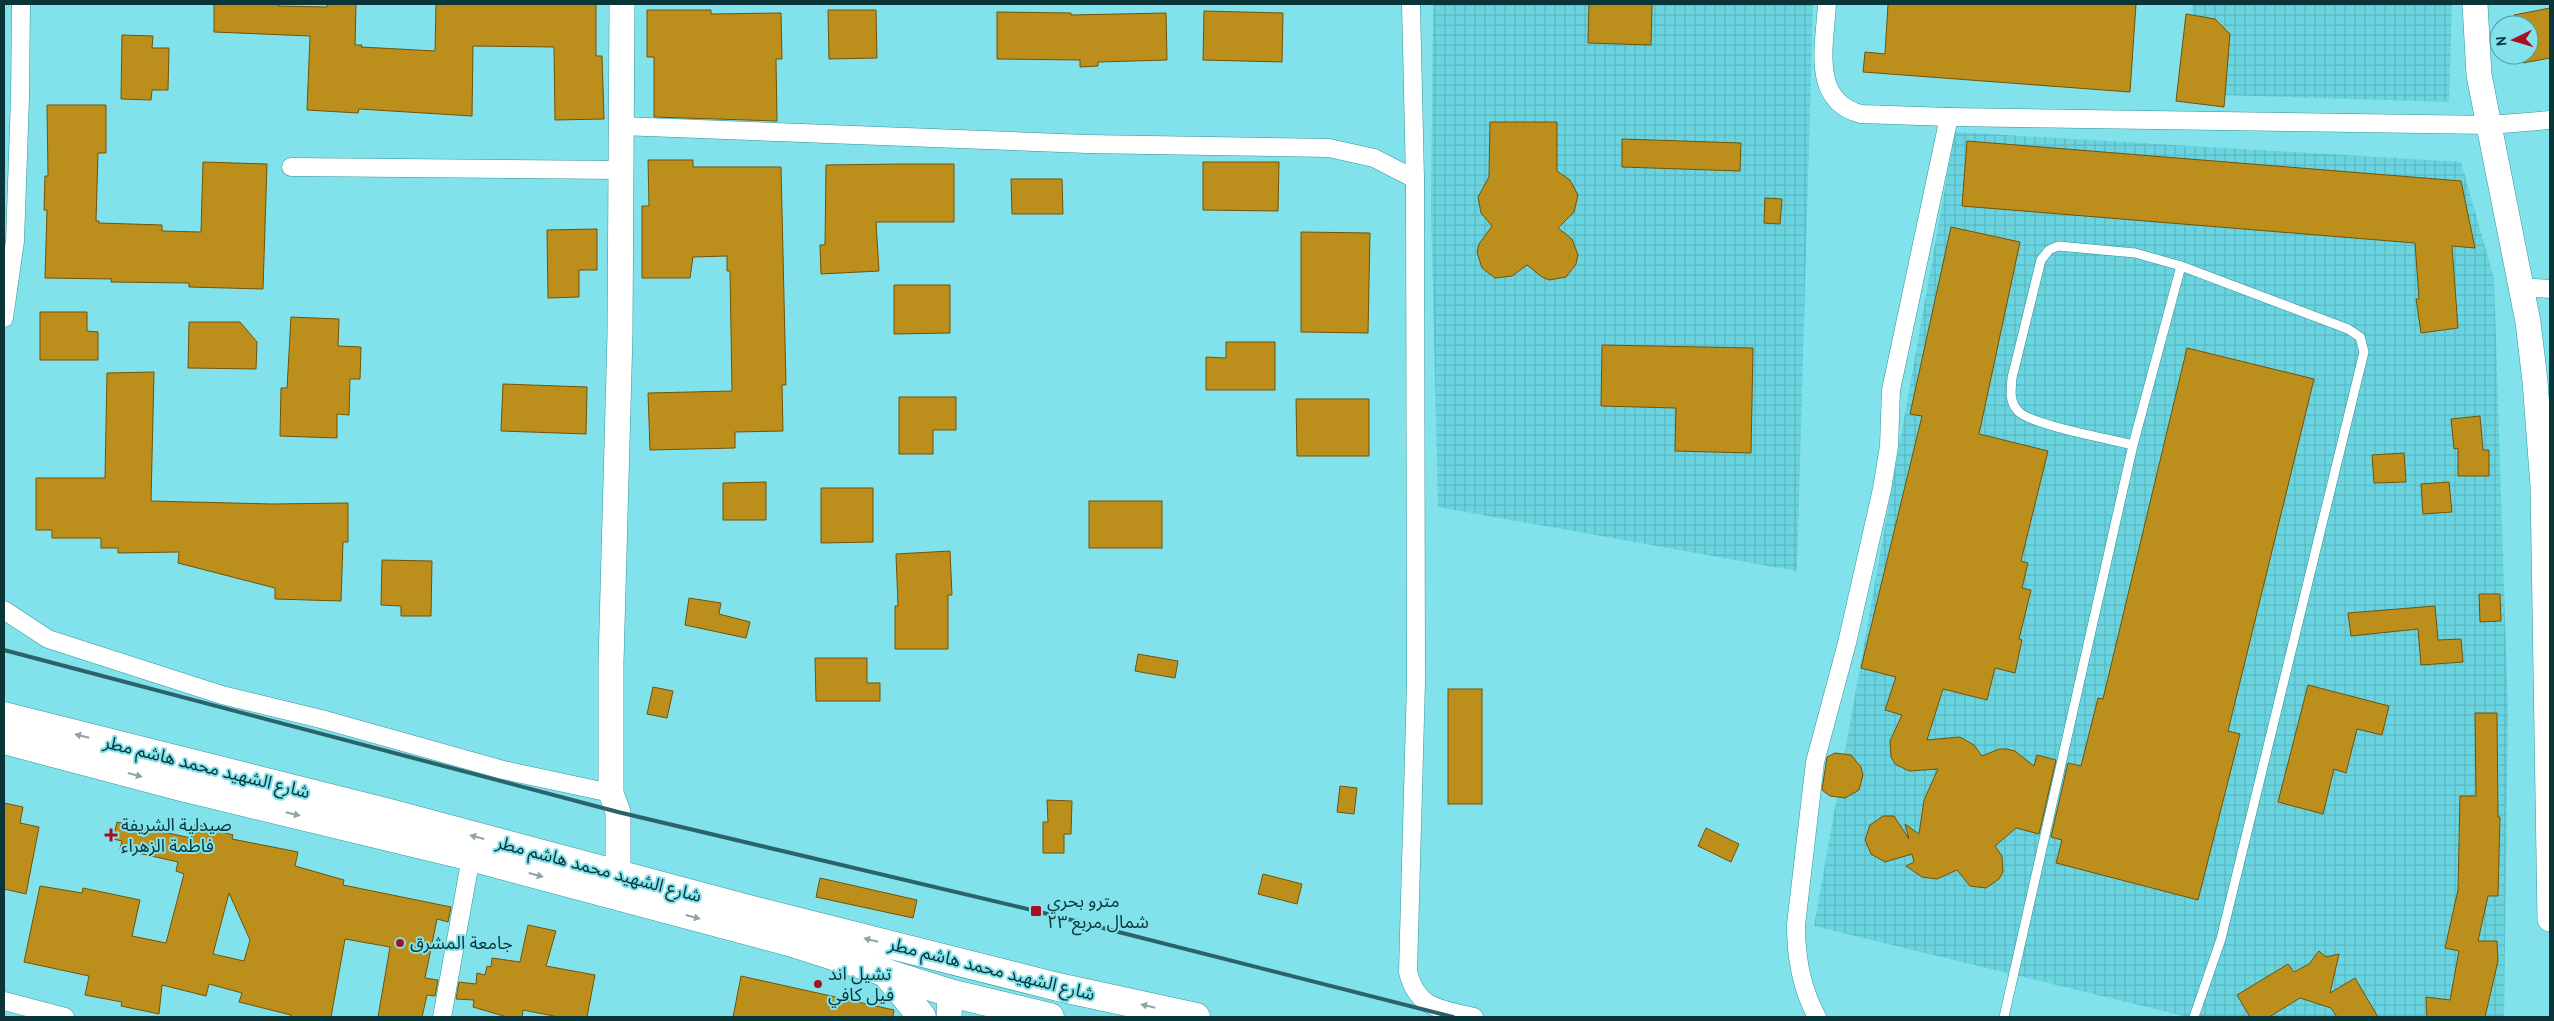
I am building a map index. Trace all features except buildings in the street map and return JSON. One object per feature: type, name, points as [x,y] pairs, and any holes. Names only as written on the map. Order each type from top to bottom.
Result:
[{"type":"main road","name":"شارع الشهيد محمد هاشم مطر","points":[[4,716],[386,812],[618,875],[1058,987],[1196,1017]]},
{"type":"main road","name":"شارع الشهيد محمد هاشم مطر","points":[[4,740],[185,788],[471,857],[789,942],[885,972],[962,1006],[1050,1017]]},
{"type":"main road","points":[[885,972],[922,1017]]},
{"type":"street","points":[[4,318],[14,241],[20,98],[21,4]]},
{"type":"street","points":[[618,875],[618,812],[610,793],[611,663],[620,334],[622,4]]},
{"type":"street","points":[[1411,4],[1415,179],[1416,682],[1408,972],[1416,992],[1432,1007],[1474,1017]]},
{"type":"street","points":[[1827,4],[1824,70],[1829,90],[1835,99],[1847,109],[1862,114],[2490,126],[2550,120]]},
{"type":"street","points":[[2475,4],[2479,75],[2521,286],[2535,381],[2543,486],[2550,919]]},
{"type":"street","points":[[1818,1017],[1810,1003],[1801,978],[1796,934],[1816,762],[1847,643],[1882,489],[1889,446],[1891,390],[1949,117]]},
{"type":"street","points":[[621,126],[1087,144],[1329,148],[1374,158],[1415,179]]},
{"type":"street","points":[[291,167],[621,170]]},
{"type":"street","points":[[2521,286],[2550,289]]},
{"type":"street","points":[[4,610],[48,639],[222,695],[321,719],[503,770],[610,793]]},
{"type":"street","points":[[442,1017],[471,857]]},
{"type":"street","points":[[4,1001],[65,1017]]},
{"type":"lane","points":[[2133,445],[2036,421],[2018,412],[2010,398],[2012,378],[2041,260],[2049,250],[2058,246],[2135,253],[2181,266],[2348,328],[2360,337],[2364,352],[2221,939],[2194,1017]]},
{"type":"lane","points":[[2004,1017],[2133,445],[2181,266]]},
{"type":"shaded area","points":[[1433,4],[1813,4],[1797,571],[1438,507],[1431,209]]},
{"type":"shaded area","points":[[2192,4],[2452,4],[2449,102],[2185,94]]},
{"type":"shaded area","points":[[1955,132],[2461,162],[2494,278],[2508,712],[2504,1017],[2188,1017],[1814,926]]},
{"type":"railway","points":[[4,650],[618,812],[1036,911],[1453,1017]]},
{"type":"place","name":"صيدلية الشريفة فاطمة الزهراء","points":[[111,835]]},
{"type":"place","name":"مترو بحري شمال مربع ٢٣","points":[[1036,911]]},
{"type":"place","name":"جامعة المشرق","points":[[400,943]]},
{"type":"place","name":"تشيل اند فيل كافي","points":[[818,984]]}]
